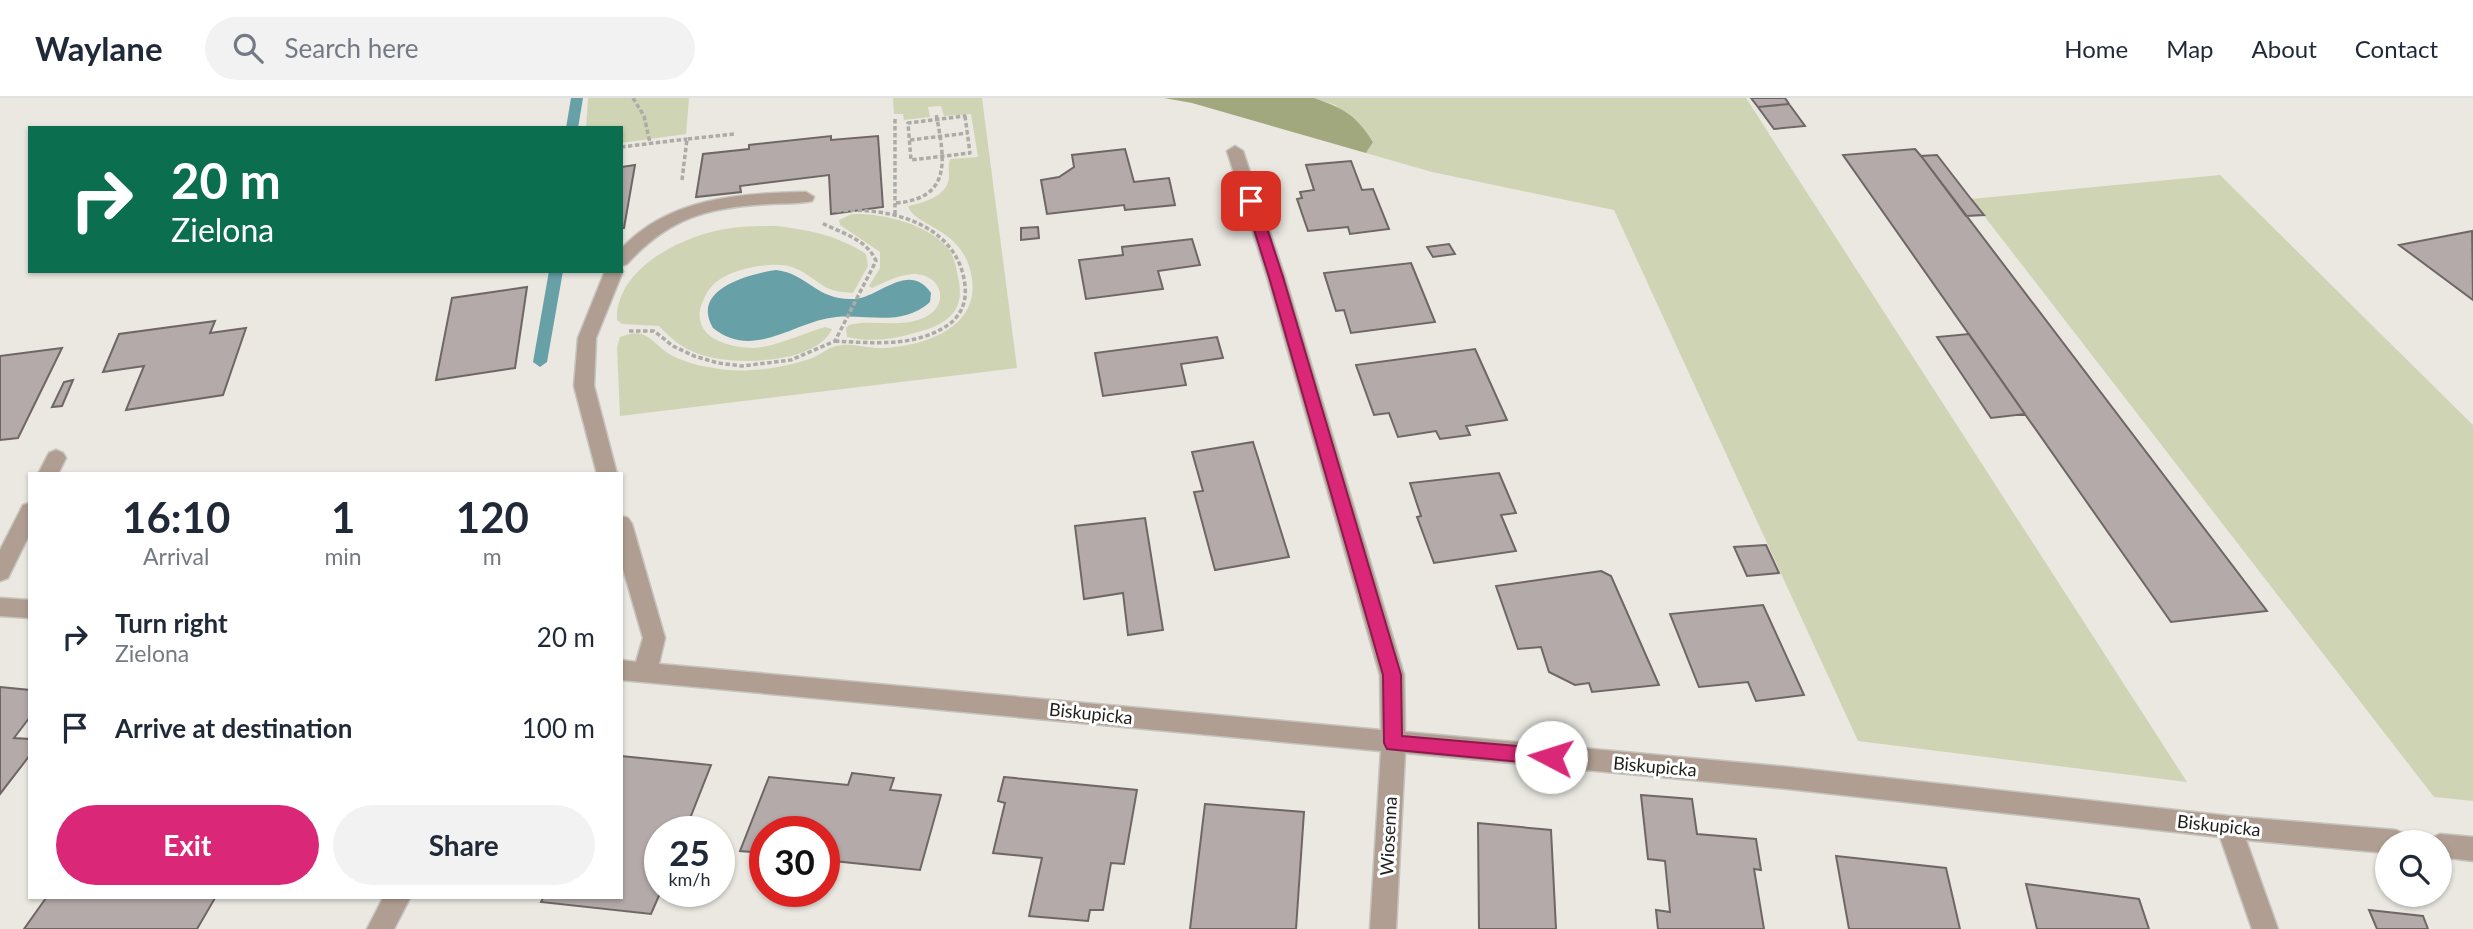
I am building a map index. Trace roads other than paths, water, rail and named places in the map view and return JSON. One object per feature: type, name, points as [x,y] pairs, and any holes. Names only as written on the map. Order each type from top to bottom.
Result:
[{"type":"street","name":"Wiosenna","points":[[1235,151],[1276,277],[1392,675],[1393,743],[1383,929]]},
{"type":"street","points":[[623,258],[656,226],[683,214],[770,197],[806,197]]},
{"type":"street","points":[[606,472],[584,386],[587,338],[613,273]]},
{"type":"street","points":[[0,572],[28,515]]},
{"type":"street","points":[[623,531],[654,638],[633,671]]},
{"type":"street","points":[[0,607],[28,609]]},
{"type":"street","name":"Biskupicka","points":[[633,671],[1788,778],[2229,827],[2375,840]]},
{"type":"street","points":[[2229,827],[2265,929]]},
{"type":"street","points":[[2452,847],[2473,849]]},
{"type":"street","points":[[380,929],[396,899]]},
{"type":"water","points":[[776,270],[797,276],[831,296],[855,299],[894,283],[913,280],[931,293],[930,302],[919,310],[897,317],[836,317],[759,340],[744,341],[728,337],[713,328],[708,314],[709,303],[716,294],[738,280]]},
{"type":"waterway","points":[[572,126],[577,98]]},
{"type":"waterway","points":[[540,362],[556,273]]}]
